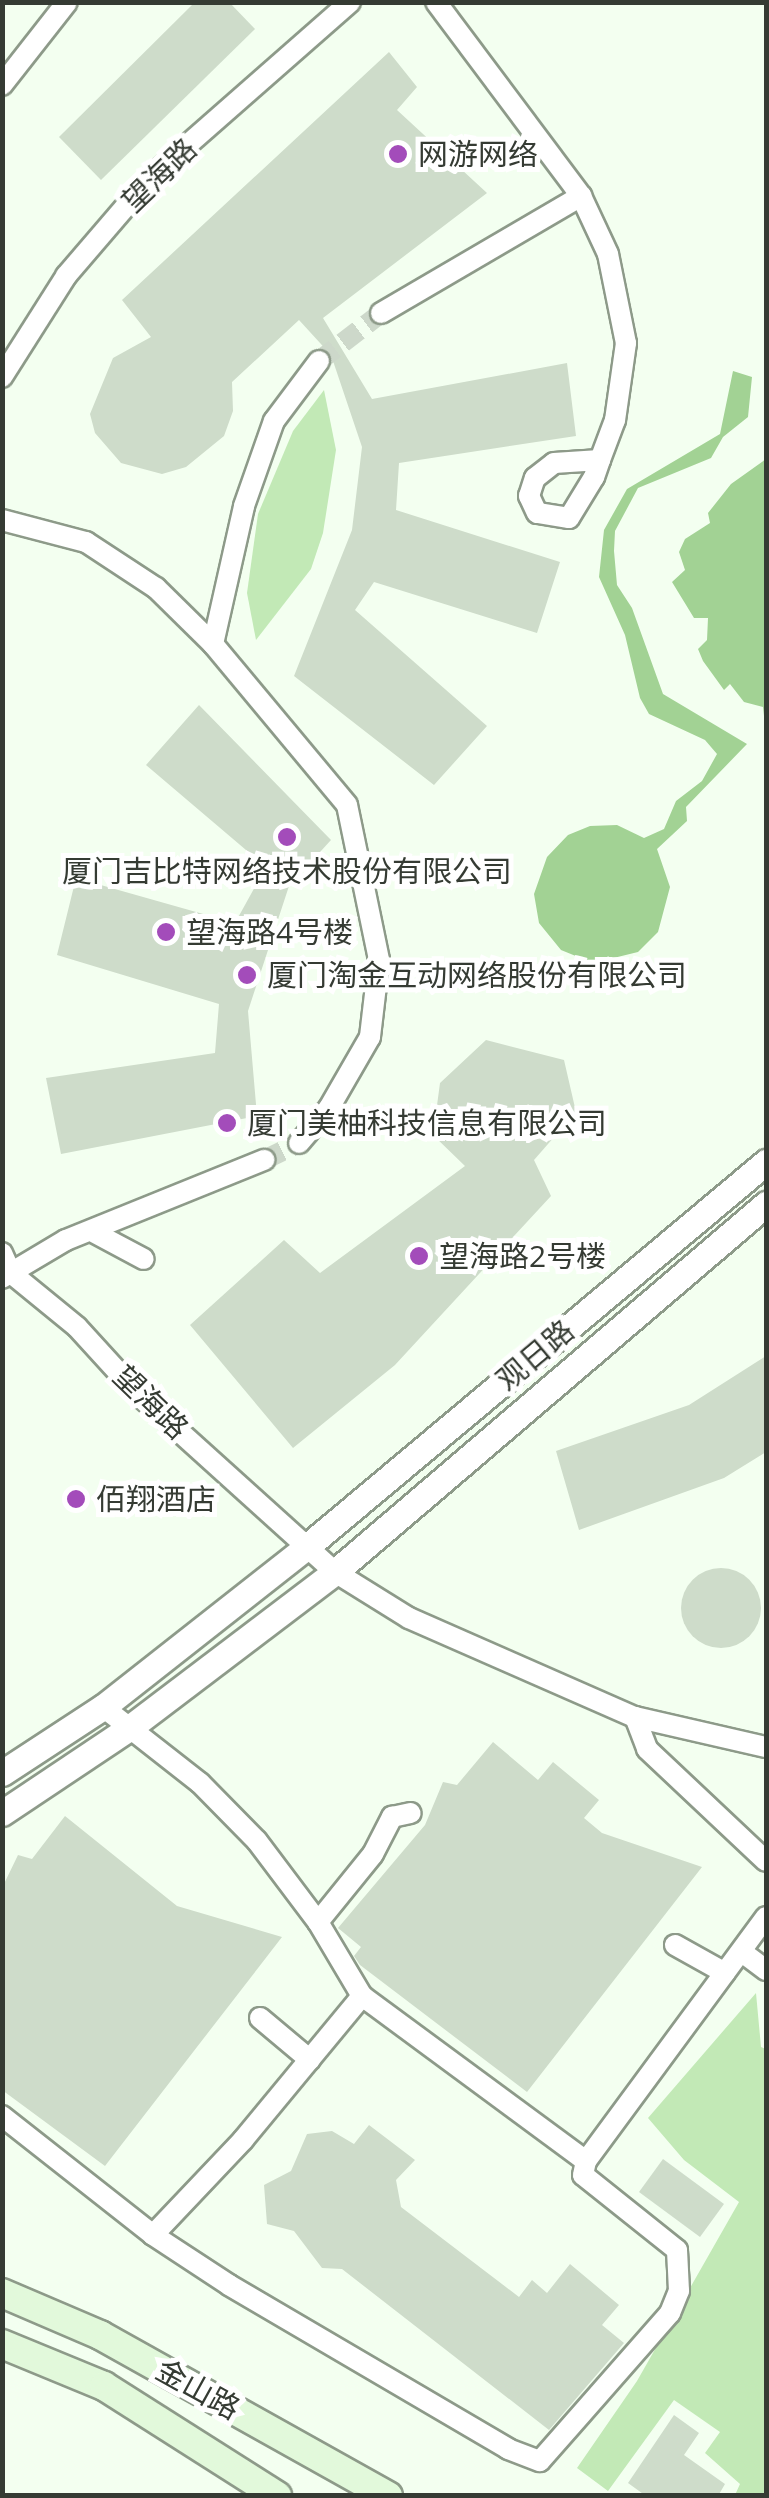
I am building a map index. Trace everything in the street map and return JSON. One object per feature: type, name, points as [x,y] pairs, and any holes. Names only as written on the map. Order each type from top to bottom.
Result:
[{"type":"main road","name":"金山路","points":[[2,2293],[100,2335],[388,2496]]},
{"type":"main road","name":"金山路","points":[[2,2344],[104,2386],[277,2496]]},
{"type":"street","points":[[2,85],[67,2]]},
{"type":"street","points":[[436,2],[581,196],[608,254],[626,343],[615,420],[600,460]]},
{"type":"street","name":"望海路","points":[[2,377],[66,276],[150,177],[349,3]]},
{"type":"street","points":[[381,314],[581,196]]},
{"type":"street","points":[[213,644],[244,506],[274,422],[320,361]]},
{"type":"street","points":[[2,520],[86,542],[156,588],[213,644],[348,805],[379,960],[370,1037],[329,1108],[299,1142]]},
{"type":"street","points":[[7,1276],[66,1240],[94,1233],[264,1160]]},
{"type":"street","name":"观日路","points":[[2,1773],[103,1707],[304,1548],[766,1162]]},
{"type":"street","name":"观日路","points":[[2,1813],[132,1726],[335,1572],[766,1204]]},
{"type":"street","points":[[94,1233],[144,1259]]},
{"type":"street","name":"望海路","points":[[2,1253],[7,1276],[77,1328],[140,1396],[304,1548]]},
{"type":"street","points":[[304,1548],[408,1618],[635,1716],[766,1747]]},
{"type":"street","points":[[103,1707],[132,1726],[257,1841],[318,1922],[362,1996],[586,2161]]},
{"type":"street","points":[[635,1716],[647,1749],[766,1861]]},
{"type":"street","points":[[318,1922],[373,1854],[392,1818],[411,1813]]},
{"type":"street","points":[[2,2116],[153,2235],[508,2449],[540,2462],[670,2313],[679,2291],[677,2250],[583,2175],[586,2161],[766,1918]]},
{"type":"street","points":[[675,1945],[725,1973]]},
{"type":"street","points":[[742,1952],[766,1970]]},
{"type":"street","points":[[153,2235],[362,1996]]},
{"type":"street","points":[[260,2018],[310,2060]]},
{"type":"shaded area","points":[[733,371],[752,377],[748,417],[723,437],[711,458],[638,488],[615,531],[614,551],[617,585],[632,608],[663,694],[747,744],[686,807],[687,821],[657,849],[670,887],[658,932],[638,952],[593,963],[561,950],[539,923],[534,894],[547,857],[568,835],[590,826],[617,825],[644,838],[664,829],[676,801],[702,781],[717,754],[705,740],[649,714],[640,698],[625,635],[599,577],[604,530],[627,489],[720,434]]},
{"type":"shaded area","points":[[324,390],[336,450],[323,533],[311,569],[256,640],[247,593],[258,514],[293,431]]},
{"type":"shaded area","points":[[766,459],[764,716],[763,707],[744,702],[730,684],[724,690],[703,661],[698,649],[707,640],[708,618],[694,618],[672,582],[685,570],[679,552],[685,539],[710,523],[708,513],[731,484]]},
{"type":"shaded area","points":[[756,1993],[761,2047],[766,2049],[766,2495],[735,2495],[740,2484],[705,2453],[720,2432],[674,2400],[608,2491],[577,2468],[637,2381],[739,2202],[684,2160],[648,2118]]},
{"type":"building","points":[[195,2],[229,2],[255,29],[101,180],[59,137]]},
{"type":"building","points":[[389,52],[417,87],[397,110],[487,193],[323,318],[372,399],[567,363],[576,436],[399,463],[396,510],[560,562],[537,633],[374,582],[355,610],[487,726],[434,785],[294,676],[352,530],[362,447],[331,355],[299,320],[232,382],[233,411],[224,436],[186,467],[162,474],[121,463],[95,433],[90,414],[113,358],[151,337],[122,300]]},
{"type":"building","name":"望海路4号楼","points":[[199,705],[331,840],[289,886],[248,1011],[257,1116],[61,1154],[46,1078],[215,1053],[219,1004],[57,955],[76,878],[235,923],[266,867],[146,765]]},
{"type":"building","name":"望海路2号楼","points":[[486,1040],[564,1060],[576,1112],[534,1160],[551,1196],[395,1365],[293,1448],[190,1325],[284,1240],[320,1273],[465,1166],[433,1135],[440,1083]]},
{"type":"building","points":[[766,1356],[766,1452],[724,1478],[579,1530],[556,1451],[689,1405]]},
{"type":"building","points":[[721,1568],[736,1571],[749,1580],[758,1593],[758,1623],[749,1636],[736,1645],[721,1648],[706,1645],[693,1636],[684,1623],[681,1608],[684,1593],[693,1580],[706,1571]]},
{"type":"building","points":[[493,1742],[538,1780],[553,1762],[599,1800],[584,1818],[602,1833],[702,1867],[527,2092],[360,1965],[354,1956],[361,1947],[338,1928],[425,1825],[443,1782],[457,1785]]},
{"type":"building","points":[[65,1816],[177,1906],[282,1937],[105,2166],[2,2090],[2,1888],[18,1855],[32,1859]]},
{"type":"building","points":[[369,2125],[415,2160],[396,2180],[401,2207],[519,2297],[532,2280],[547,2293],[570,2264],[619,2305],[602,2325],[624,2343],[549,2430],[342,2269],[322,2268],[294,2231],[267,2224],[264,2185],[291,2171],[307,2134],[332,2131],[354,2144]]},
{"type":"building","points":[[663,2159],[724,2204],[700,2237],[639,2192]]},
{"type":"building","points":[[674,2415],[699,2433],[684,2455],[725,2484],[718,2496],[646,2496],[628,2483]]},
{"type":"tunnel","points":[[319,361],[381,313]]},
{"type":"tunnel","points":[[264,1160],[299,1143]]},
{"type":"place","name":"网游网络","points":[[398,154]]},
{"type":"place","name":"厦门吉比特网络技术股份有限公司","points":[[287,837]]},
{"type":"place","name":"望海路4号楼","points":[[166,932]]},
{"type":"place","name":"厦门淘金互动网络股份有限公司","points":[[247,975]]},
{"type":"place","name":"厦门美柚科技信息有限公司","points":[[227,1123]]},
{"type":"place","name":"望海路2号楼","points":[[419,1256]]},
{"type":"place","name":"佰翔酒店","points":[[76,1499]]}]
